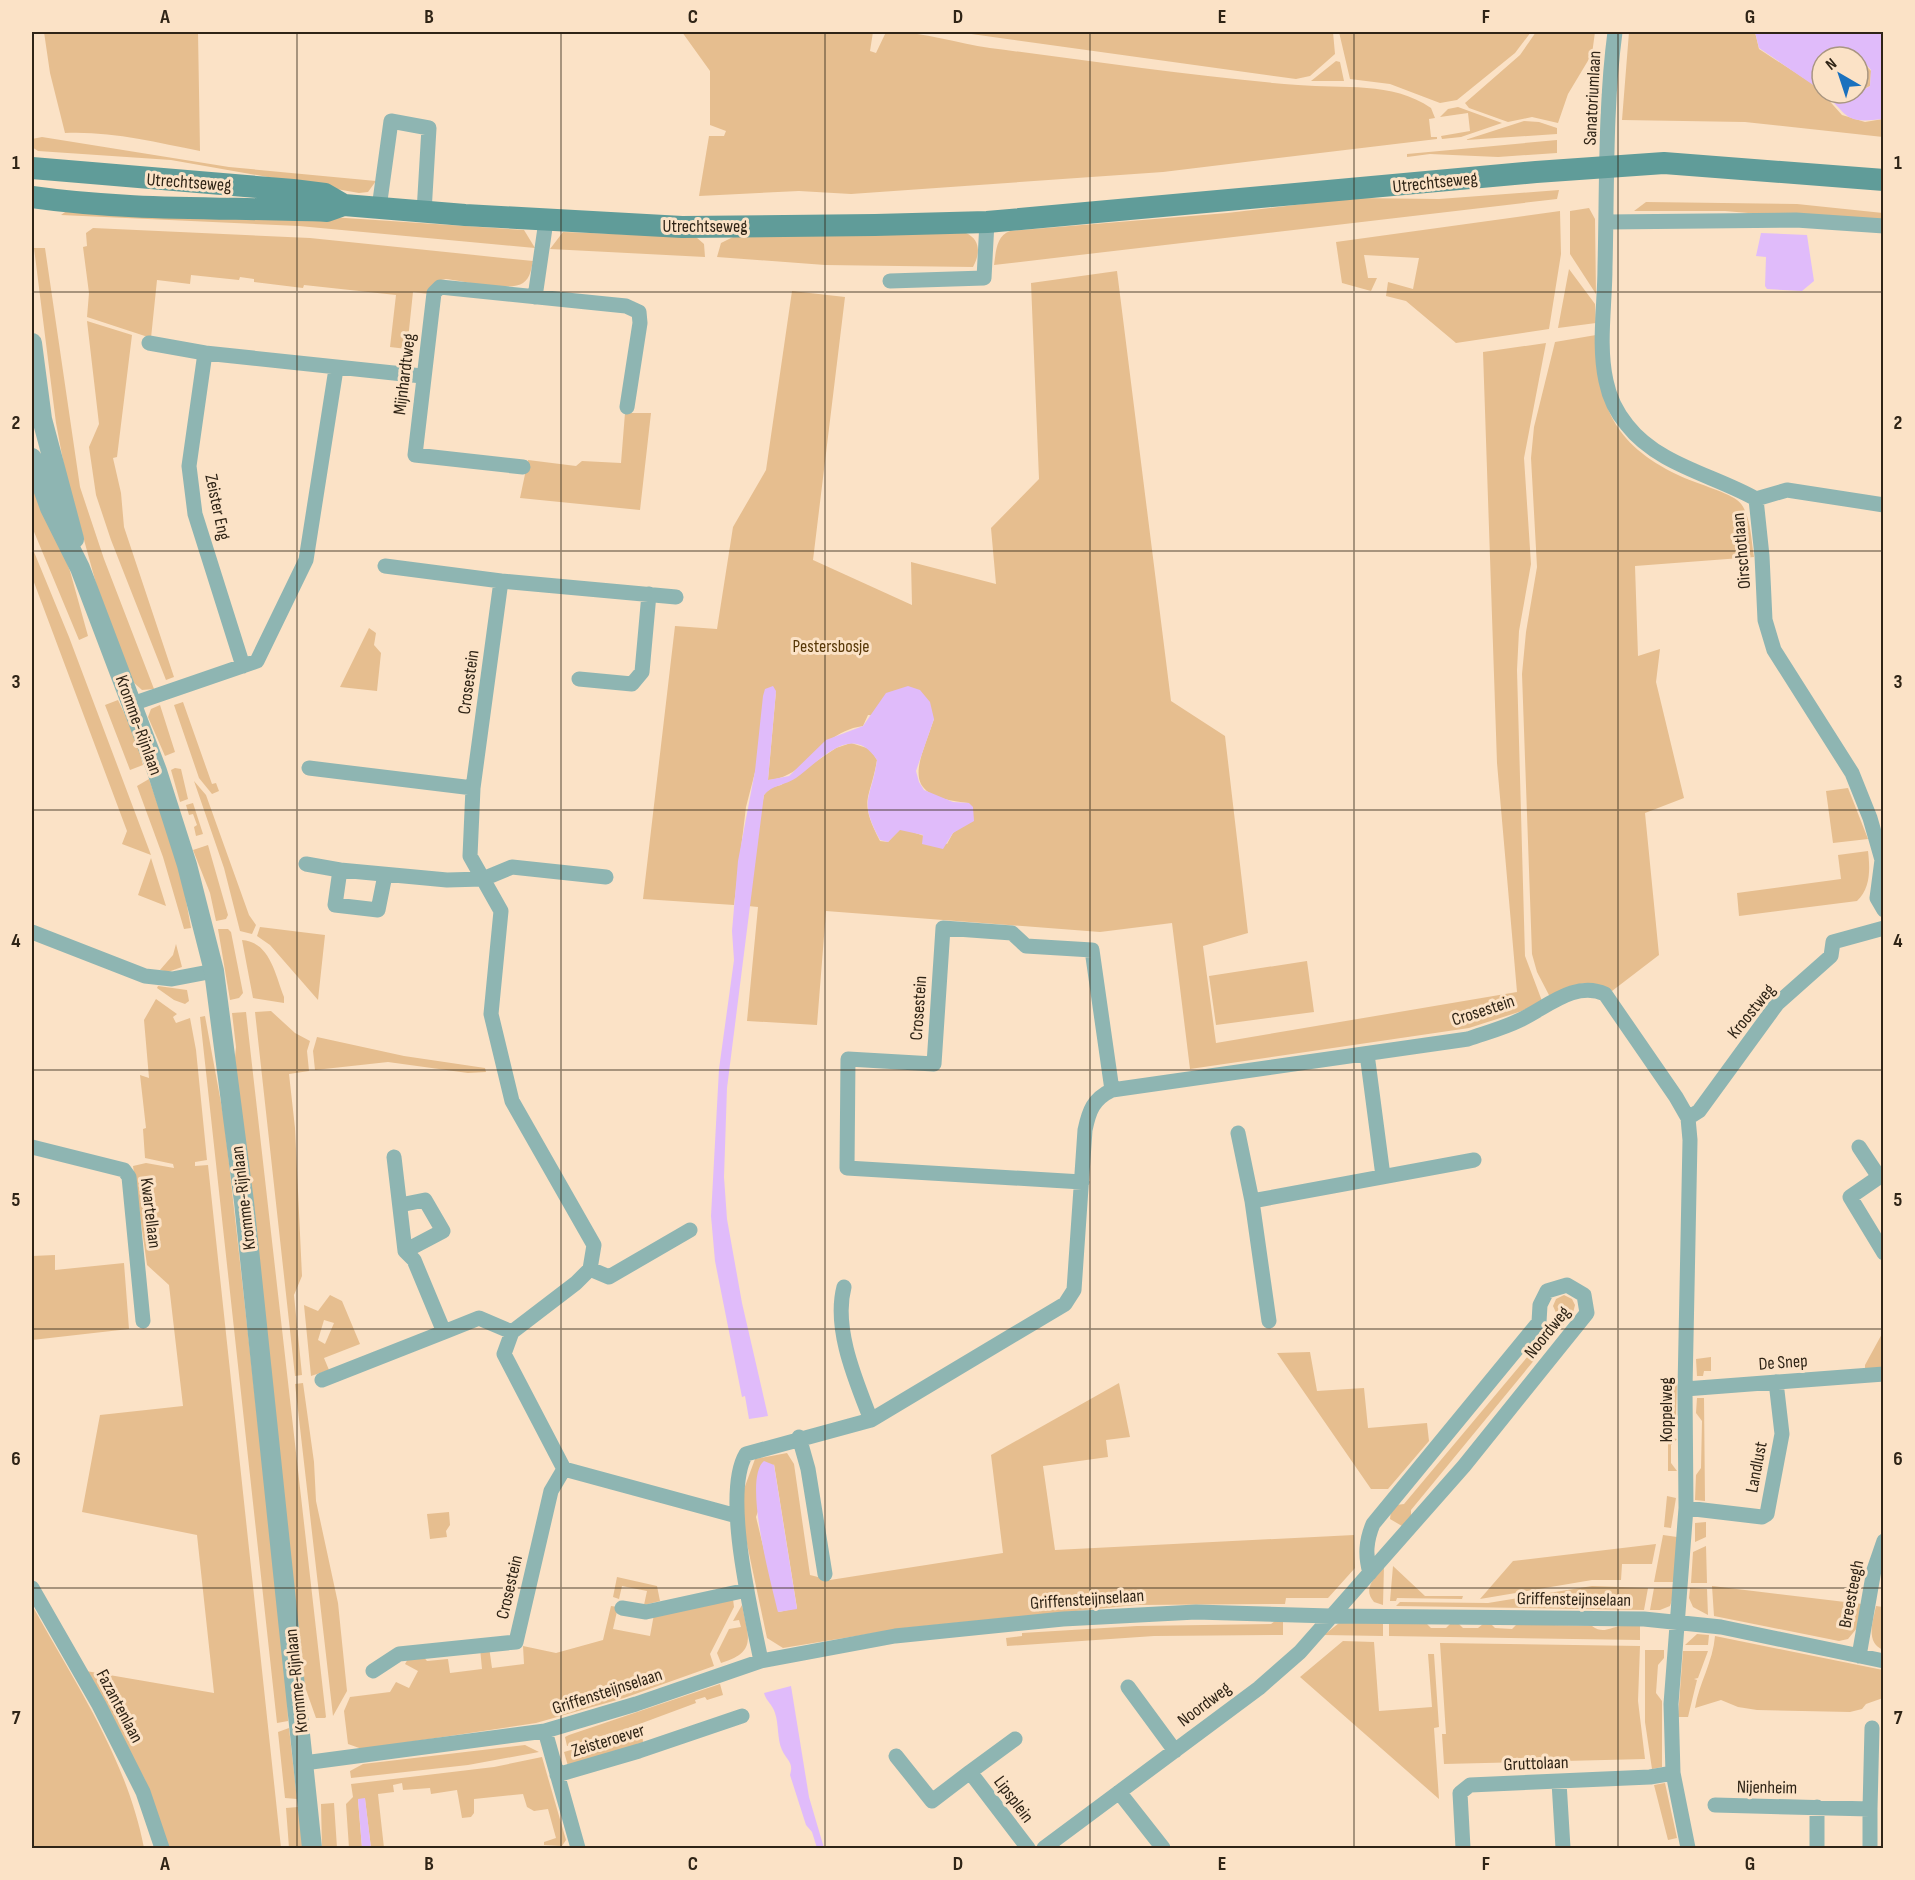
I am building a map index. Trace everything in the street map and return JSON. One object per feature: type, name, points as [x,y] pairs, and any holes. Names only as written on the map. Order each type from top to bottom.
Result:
[{"type":"main road","name":"Utrechtseweg","points":[[32,168],[293,190],[325,195],[344,205],[546,221],[682,227],[987,222],[1608,166],[1664,163],[1884,180]]},
{"type":"main road","name":"Utrechtseweg","points":[[32,196],[77,203],[184,207],[327,211],[344,205]]},
{"type":"street","name":"Sanatoriumlaan","points":[[1608,166],[1615,32]]},
{"type":"street","points":[[379,208],[391,122],[429,128],[424,212]]},
{"type":"street","name":"Oirschotlaan","points":[[1608,166],[1603,351],[1606,381],[1614,405],[1628,426],[1646,443],[1674,461],[1729,484],[1756,499],[1765,620],[1774,650],[1852,773],[1867,808],[1882,860],[1877,898],[1884,910]]},
{"type":"street","points":[[1606,222],[1796,220],[1884,226]]},
{"type":"street","points":[[535,297],[546,221]]},
{"type":"street","points":[[890,281],[984,278],[987,222]]},
{"type":"street","name":"Mijnhardtweg","points":[[523,467],[415,455],[434,293],[440,287],[626,306],[639,312],[640,323],[627,407]]},
{"type":"street","name":"Kromme-Rijnlaan","points":[[32,343],[37,421],[66,503],[80,568]]},
{"type":"street","points":[[149,343],[205,353],[336,369],[423,376]]},
{"type":"street","name":"Zeister Eng","points":[[205,353],[189,466],[195,514],[250,664]]},
{"type":"street","points":[[132,704],[250,664],[306,560],[336,369]]},
{"type":"street","name":"Kromme-Rijnlaan","points":[[32,458],[50,508],[80,568],[132,704],[187,865],[214,971],[244,1202],[312,1848]]},
{"type":"street","points":[[1756,499],[1787,490],[1884,505]]},
{"type":"street","points":[[385,566],[501,581],[676,597]]},
{"type":"street","name":"Crosestein","points":[[501,581],[474,788],[470,856],[501,911],[491,1014],[512,1101],[594,1245],[590,1269]]},
{"type":"street","points":[[579,680],[632,684],[642,672],[649,594]]},
{"type":"street","points":[[309,768],[474,788]]},
{"type":"street","points":[[306,864],[385,875],[483,879],[512,867],[606,877]]},
{"type":"street","points":[[340,870],[335,905],[378,910],[385,875]]},
{"type":"street","name":"Crosestein","points":[[1082,1182],[847,1168],[848,1059],[934,1064],[943,928],[1012,933],[1026,946],[1092,950],[1112,1090],[1468,1039],[1520,1020],[1574,992],[1594,989],[1605,994]]},
{"type":"street","name":"Kroostweg","points":[[1688,1118],[1699,1111],[1777,1004],[1831,956],[1833,942],[1884,928]]},
{"type":"street","points":[[32,932],[145,976],[172,979],[214,971]]},
{"type":"street","name":"Koppelweg","points":[[1605,994],[1677,1097],[1688,1118],[1690,1140],[1685,1389],[1686,1508],[1679,1621],[1674,1647],[1672,1682],[1673,1773],[1688,1848]]},
{"type":"street","points":[[1366,1054],[1383,1176]]},
{"type":"street","points":[[761,1661],[747,1590],[737,1516],[740,1463],[746,1454],[799,1437],[841,1430],[871,1420],[1065,1304],[1074,1290],[1085,1130],[1089,1111],[1099,1097],[1112,1090]]},
{"type":"street","points":[[1238,1133],[1252,1201],[1269,1320]]},
{"type":"street","points":[[1859,1147],[1879,1177],[1850,1197],[1884,1253]]},
{"type":"street","name":"Kwartellaan","points":[[32,1148],[124,1170],[129,1177],[143,1322]]},
{"type":"street","points":[[394,1157],[405,1251],[414,1260],[444,1332]]},
{"type":"street","points":[[1252,1201],[1474,1160]]},
{"type":"street","points":[[400,1205],[425,1200],[443,1231],[405,1251]]},
{"type":"street","points":[[690,1230],[609,1277],[590,1269],[576,1283],[512,1332],[504,1354],[564,1469],[737,1516]]},
{"type":"street","name":"Noordweg","points":[[1044,1848],[1259,1688],[1300,1652],[1330,1616],[1370,1573],[1464,1466],[1587,1313],[1584,1295],[1567,1285],[1547,1291],[1540,1305],[1539,1322],[1373,1524],[1368,1538],[1366,1558],[1370,1573]]},
{"type":"street","points":[[844,1287],[841,1298],[847,1356],[871,1420]]},
{"type":"street","points":[[322,1380],[479,1318],[512,1332]]},
{"type":"street","name":"De Snep","points":[[1685,1389],[1884,1374]]},
{"type":"street","name":"Landlust","points":[[1686,1508],[1762,1517],[1767,1514],[1782,1434],[1776,1382]]},
{"type":"street","points":[[799,1437],[808,1469],[825,1574]]},
{"type":"street","name":"Crosestein","points":[[373,1671],[399,1654],[516,1642],[551,1491],[564,1469]]},
{"type":"street","name":"Breesteegh","points":[[1859,1656],[1874,1570],[1884,1541]]},
{"type":"street","name":"Fazantenlaan","points":[[32,1588],[99,1705],[143,1792],[162,1848]]},
{"type":"street","points":[[622,1608],[646,1612],[747,1590]]},
{"type":"street","name":"Griffensteijnselaan","points":[[304,1763],[545,1731],[636,1704],[761,1661],[896,1636],[1063,1619],[1196,1612],[1679,1621],[1721,1627],[1884,1661]]},
{"type":"street","points":[[1128,1687],[1175,1750]]},
{"type":"street","name":"Zeisteroever","points":[[578,1848],[557,1775],[639,1751],[742,1716]]},
{"type":"street","points":[[1870,1848],[1872,1728]]},
{"type":"street","points":[[545,1731],[557,1775]]},
{"type":"street","name":"Lipsplein","points":[[896,1756],[932,1801],[1015,1739]]},
{"type":"street","name":"Lipsplein","points":[[970,1772],[1028,1848]]},
{"type":"street","name":"Gruttolaan","points":[[1463,1848],[1460,1793],[1470,1785],[1559,1782],[1673,1773]]},
{"type":"street","points":[[1559,1782],[1563,1848]]},
{"type":"street","points":[[1119,1792],[1163,1848]]},
{"type":"street","name":"Nijenheim","points":[[1715,1805],[1870,1809]]},
{"type":"street","name":"Nijenheim","points":[[1817,1807],[1817,1848]]},
{"type":"green space","points":[[44,32],[198,32],[200,151],[116,135],[65,133],[50,73]]},
{"type":"green space","points":[[682,32],[873,32],[870,51],[876,53],[886,32],[899,32],[990,48],[1182,73],[1259,82],[1384,90],[1416,99],[1431,108],[1435,118],[1429,119],[1431,137],[1437,137],[1437,139],[1163,172],[851,194],[799,191],[699,196],[709,136],[724,136],[726,131],[710,125],[710,71]]},
{"type":"green space","points":[[957,32],[1333,32],[1335,54],[1310,76],[1296,79]]},
{"type":"green space","points":[[1339,32],[1531,32],[1515,53],[1457,100],[1440,103],[1390,84],[1350,79]]},
{"type":"green space","points":[[1536,32],[1595,32],[1592,54],[1568,94],[1558,123],[1532,117],[1508,122],[1469,108],[1465,103],[1520,55]]},
{"type":"green space","points":[[1629,32],[1755,32],[1759,49],[1810,82],[1810,105],[1833,105],[1842,115],[1865,122],[1883,119],[1883,137],[1745,122],[1622,120]]},
{"type":"green space","points":[[1336,61],[1340,62],[1344,81],[1311,81]]},
{"type":"green space","points":[[1458,107],[1502,123],[1461,137],[1442,139],[1441,136],[1470,131],[1468,113],[1440,117],[1448,109]]},
{"type":"green space","points":[[1524,121],[1539,122],[1557,128],[1557,134],[1465,140]]},
{"type":"green space","points":[[42,137],[229,167],[376,181],[368,192],[359,193],[171,160],[38,151],[32,147],[32,139]]},
{"type":"green space","points":[[1557,140],[1557,153],[1498,157],[1430,154],[1407,157],[1407,154]]},
{"type":"green space","points":[[1559,190],[1557,199],[994,265],[999,241],[1005,233],[1010,231],[1227,213],[1353,198],[1439,199]]},
{"type":"green space","points":[[1646,202],[1797,204],[1883,213],[1883,225],[1725,211],[1634,211]]},
{"type":"green space","points":[[1589,208],[1595,219],[1596,294],[1570,254],[1570,211]]},
{"type":"green space","points":[[68,210],[256,212],[524,230],[535,248],[299,226],[61,215]]},
{"type":"green space","points":[[1560,211],[1561,254],[1549,329],[1456,343],[1406,301],[1386,296],[1388,282],[1413,289],[1419,258],[1364,255],[1368,278],[1377,278],[1371,291],[1342,283],[1336,242]]},
{"type":"green space","points":[[93,228],[310,238],[533,261],[528,278],[517,285],[497,286],[446,279],[441,280],[429,294],[413,292],[407,349],[390,347],[396,295],[304,285],[303,288],[254,282],[254,279],[240,277],[239,280],[191,275],[190,284],[157,280],[151,338],[87,317],[89,293],[83,247],[87,246],[86,233]]},
{"type":"green space","points":[[563,232],[696,237],[704,244],[705,257],[550,249]]},
{"type":"green space","points":[[966,233],[977,243],[977,257],[973,267],[825,265],[717,257],[721,243],[733,237]]},
{"type":"green space","points":[[34,248],[45,248],[80,487],[104,559],[154,689],[142,690],[133,682],[97,587],[65,471],[56,423]]},
{"type":"green space","points":[[1569,269],[1595,304],[1596,323],[1558,328]]},
{"type":"green space","name":"Pestersbosje","points":[[1117,271],[1171,701],[1225,736],[1248,933],[1203,946],[1216,1043],[1517,992],[1497,763],[1483,352],[1546,343],[1524,458],[1531,564],[1519,631],[1517,670],[1525,956],[1542,1001],[1522,1011],[1469,1028],[1190,1069],[1172,923],[1100,932],[826,911],[817,1025],[747,1021],[758,907],[748,906],[761,810],[764,795],[769,788],[781,785],[836,748],[851,743],[870,749],[877,760],[868,808],[880,841],[888,842],[900,829],[904,829],[947,844],[953,833],[963,825],[969,803],[932,794],[923,787],[919,777],[919,766],[934,719],[868,715],[863,726],[835,737],[793,772],[768,780],[776,691],[746,807],[734,905],[643,899],[675,626],[717,629],[733,527],[766,470],[792,291],[845,297],[813,560],[912,605],[911,562],[996,584],[991,528],[1039,479],[1031,283]]},
{"type":"green space","points":[[87,321],[132,335],[117,457],[113,458],[121,493],[124,527],[174,677],[166,680],[111,540],[96,495],[89,447],[99,424]]},
{"type":"green space","points":[[1596,335],[1597,360],[1605,402],[1624,435],[1656,463],[1737,500],[1748,518],[1754,557],[1635,566],[1638,656],[1660,649],[1656,682],[1684,798],[1645,813],[1659,955],[1612,991],[1587,983],[1550,997],[1537,972],[1532,954],[1522,674],[1526,632],[1537,567],[1531,458],[1534,427],[1555,342]]},
{"type":"green space","points":[[625,413],[651,413],[640,510],[520,498],[528,460],[576,466],[582,461],[621,463]]},
{"type":"green space","points":[[32,470],[70,571],[88,636],[79,640],[32,527]]},
{"type":"green space","points":[[32,547],[69,637],[151,855],[122,844],[127,831],[32,577]]},
{"type":"green space","points":[[369,628],[376,633],[374,645],[381,653],[377,691],[340,687]]},
{"type":"green space","points":[[118,700],[135,735],[143,765],[130,770],[105,705]]},
{"type":"green space","points":[[183,702],[212,784],[216,783],[219,791],[212,794],[199,778],[174,705]]},
{"type":"green space","points":[[160,705],[175,752],[165,756],[148,717],[151,709]]},
{"type":"green space","points":[[181,769],[188,799],[180,802],[171,770]]},
{"type":"green space","points":[[149,779],[181,872],[191,928],[184,929],[163,857],[137,786]]},
{"type":"green space","points":[[194,781],[206,795],[249,915],[256,925],[252,934],[240,931],[224,868]]},
{"type":"green space","points":[[1848,788],[1868,839],[1833,843],[1826,791]]},
{"type":"green space","points":[[193,803],[203,834],[196,836],[194,827],[197,825],[193,814],[189,815],[186,805]]},
{"type":"green space","points":[[208,845],[228,915],[226,919],[216,921],[210,893],[193,850]]},
{"type":"green space","points":[[1868,851],[1867,884],[1857,901],[1739,916],[1737,893],[1841,879],[1838,855]]},
{"type":"green space","points":[[151,858],[166,906],[138,895]]},
{"type":"green space","points":[[260,927],[325,935],[318,1000],[270,945],[257,936]]},
{"type":"green space","points":[[218,929],[228,929],[231,932],[243,993],[239,998],[230,1000]]},
{"type":"green space","points":[[242,940],[251,942],[265,953],[274,969],[284,1003],[253,998]]},
{"type":"green space","points":[[176,944],[182,967],[168,972],[160,970],[173,955]]},
{"type":"green space","points":[[1307,961],[1314,1012],[1216,1025],[1209,976]]},
{"type":"green space","points":[[158,986],[187,990],[189,1001],[185,1004],[174,1000],[157,988]]},
{"type":"green space","points":[[156,999],[177,1014],[173,1017],[176,1023],[190,1018],[196,1050],[207,1160],[195,1162],[195,1166],[208,1165],[281,1848],[164,1848],[145,1780],[86,1671],[214,1693],[197,1535],[82,1512],[100,1415],[183,1406],[169,1285],[147,1265],[133,1166],[146,1163],[174,1168],[173,1164],[145,1158],[143,1129],[146,1128],[140,1075],[149,1078],[144,1020]]},
{"type":"green space","points":[[271,1011],[295,1033],[310,1041],[307,1051],[309,1071],[289,1074],[295,1128],[302,1276],[294,1295],[302,1375],[295,1376],[255,1012]]},
{"type":"green space","points":[[246,1012],[325,1718],[316,1718],[305,1687],[234,1068],[236,1047],[232,1013]]},
{"type":"green space","points":[[205,1016],[224,1119],[287,1683],[288,1721],[277,1723],[200,1017]]},
{"type":"green space","points":[[317,1037],[404,1056],[485,1068],[486,1072],[468,1073],[388,1062],[315,1070],[313,1051]]},
{"type":"green space","points":[[55,1255],[55,1270],[124,1263],[129,1329],[32,1340],[32,1256]]},
{"type":"green space","points":[[330,1295],[342,1301],[360,1344],[324,1358],[329,1370],[311,1376],[304,1305],[318,1311]],"holes":[[[324,1320],[334,1323],[325,1344],[318,1340]]]},
{"type":"green space","points":[[1564,1295],[1572,1299],[1575,1305],[1573,1313],[1411,1510],[1411,1516],[1402,1526],[1390,1519],[1391,1511],[1396,1505],[1404,1504],[1559,1319],[1553,1306],[1556,1299]]},
{"type":"green space","points":[[1883,1332],[1883,1368],[1865,1368],[1865,1365]]},
{"type":"green space","points":[[1310,1352],[1317,1391],[1364,1388],[1368,1428],[1427,1423],[1429,1441],[1388,1489],[1371,1489],[1277,1353]]},
{"type":"green space","points":[[1711,1357],[1711,1371],[1704,1371],[1703,1376],[1697,1376],[1696,1359]]},
{"type":"green space","points":[[1669,1381],[1677,1383],[1676,1415],[1668,1415]]},
{"type":"green space","points":[[303,1383],[314,1462],[316,1501],[338,1603],[347,1691],[333,1716],[295,1384]]},
{"type":"green space","points":[[1119,1383],[1130,1437],[1106,1440],[1108,1457],[1043,1466],[1055,1550],[1354,1535],[1355,1568],[1328,1598],[1286,1598],[1285,1604],[1136,1605],[905,1628],[783,1648],[767,1638],[743,1525],[744,1489],[755,1459],[787,1453],[794,1464],[810,1575],[830,1580],[1003,1553],[991,1455]],"holes":[[[774,1464],[797,1608],[779,1612],[756,1517]]]},
{"type":"green space","points":[[1697,1398],[1704,1398],[1705,1501],[1695,1500],[1696,1475],[1701,1468],[1702,1421],[1696,1413]]},
{"type":"green space","points":[[1668,1437],[1677,1439],[1671,1445],[1671,1463],[1677,1471],[1668,1471]]},
{"type":"green space","points":[[1667,1496],[1676,1498],[1671,1528],[1664,1527]]},
{"type":"green space","points":[[449,1512],[450,1525],[446,1531],[447,1537],[430,1539],[427,1514]]},
{"type":"green space","points":[[1706,1522],[1706,1537],[1695,1542],[1695,1523]]},
{"type":"green space","points":[[1663,1535],[1677,1537],[1677,1582],[1654,1582]]},
{"type":"green space","points":[[1656,1544],[1652,1564],[1622,1564],[1621,1580],[1592,1580],[1480,1599],[1513,1561]]},
{"type":"green space","points":[[1706,1546],[1707,1583],[1691,1583],[1693,1552]]},
{"type":"green space","points":[[1384,1566],[1383,1605],[1374,1602],[1369,1592],[1371,1583]]},
{"type":"green space","points":[[1393,1566],[1425,1596],[1463,1596],[1462,1599],[1397,1598],[1396,1601],[1390,1601]]},
{"type":"green space","points":[[617,1577],[657,1586],[660,1601],[644,1605],[647,1591],[622,1586],[619,1599],[613,1597]]},
{"type":"green space","points":[[1592,1586],[1648,1588],[1644,1610],[1396,1606],[1400,1602],[1488,1603]]},
{"type":"green space","points":[[1712,1586],[1862,1604],[1857,1628],[1848,1639],[1839,1641],[1714,1616]]},
{"type":"green space","points":[[1654,1588],[1676,1588],[1670,1606],[1660,1610],[1650,1610]]},
{"type":"green space","points":[[1690,1588],[1707,1589],[1708,1615],[1693,1607],[1689,1598]]},
{"type":"green space","points":[[733,1599],[734,1607],[710,1654],[714,1666],[624,1698],[536,1723],[362,1749],[348,1744],[344,1711],[350,1697],[390,1692],[396,1682],[409,1688],[418,1671],[405,1664],[409,1657],[422,1655],[427,1661],[448,1659],[450,1673],[482,1669],[480,1648],[489,1647],[492,1668],[524,1664],[523,1646],[556,1653],[603,1640],[611,1606],[618,1607],[613,1629],[650,1636],[654,1614]]},
{"type":"green space","points":[[32,1605],[98,1722],[125,1783],[144,1848],[32,1848]]},
{"type":"green space","points":[[742,1605],[748,1642],[741,1654],[721,1663],[717,1653],[729,1629],[741,1627],[739,1620],[733,1621]]},
{"type":"green space","points":[[1876,1606],[1883,1607],[1883,1650],[1877,1646],[1872,1637]]},
{"type":"green space","points":[[1275,1621],[1283,1621],[1283,1635],[1154,1636],[1007,1646],[1006,1638],[1022,1636],[1022,1633],[1137,1626],[1271,1624]]},
{"type":"green space","points":[[1339,1623],[1383,1623],[1383,1636],[1324,1635]]},
{"type":"green space","points":[[1389,1623],[1426,1623],[1431,1628],[1446,1628],[1451,1623],[1458,1623],[1463,1628],[1478,1628],[1483,1624],[1491,1624],[1495,1628],[1512,1629],[1517,1624],[1592,1626],[1603,1630],[1630,1625],[1640,1626],[1640,1640],[1389,1636]]},
{"type":"green space","points":[[1697,1634],[1709,1635],[1708,1645],[1685,1645]]},
{"type":"green space","points":[[1715,1636],[1883,1670],[1883,1698],[1866,1704],[1862,1709],[1850,1712],[1757,1710],[1738,1707],[1721,1700],[1695,1708],[1712,1655]]},
{"type":"green space","points":[[1343,1641],[1374,1642],[1379,1711],[1432,1707],[1428,1654],[1434,1654],[1439,1727],[1434,1728],[1439,1799],[1300,1677]]},
{"type":"green space","points":[[1440,1643],[1640,1646],[1638,1701],[1645,1759],[1444,1764],[1442,1734],[1446,1734]]},
{"type":"green space","points":[[1645,1650],[1664,1650],[1664,1658],[1658,1665],[1656,1693],[1662,1701],[1662,1767],[1652,1769],[1645,1722]]},
{"type":"green space","points":[[1683,1651],[1708,1651],[1698,1678],[1694,1679],[1697,1680],[1688,1717],[1678,1717]]},
{"type":"green space","points":[[720,1684],[723,1695],[707,1700],[705,1697],[695,1700],[696,1703],[626,1729],[567,1746],[565,1737],[569,1735]]},
{"type":"green space","points":[[289,1728],[297,1799],[285,1798],[278,1732]]},
{"type":"green space","points":[[642,1729],[643,1743],[568,1766],[564,1752]]},
{"type":"green space","points":[[525,1745],[539,1752],[468,1765],[351,1778],[350,1771],[363,1764]]},
{"type":"green space","points":[[542,1757],[566,1840],[562,1846],[544,1845],[544,1842],[556,1838],[548,1809],[534,1811],[527,1807],[523,1794],[474,1799],[474,1813],[471,1817],[462,1818],[457,1790],[431,1794],[430,1788],[403,1790],[402,1783],[393,1785],[394,1792],[378,1794],[384,1848],[371,1848],[365,1799],[358,1800],[362,1848],[349,1848],[346,1804],[353,1797],[351,1784],[494,1767]]},
{"type":"green space","points":[[1665,1783],[1677,1838],[1668,1840],[1654,1785]]},
{"type":"green space","points":[[334,1803],[337,1848],[322,1848],[321,1804]]},
{"type":"green space","points":[[298,1807],[305,1848],[289,1848],[286,1808]]},
{"type":"shaded area","points":[[1755,32],[1883,32],[1883,119],[1854,119],[1843,113],[1835,105],[1870,105],[1870,45],[1810,45],[1810,83],[1759,48]]},
{"type":"shaded area","points":[[1761,233],[1807,235],[1814,281],[1802,291],[1767,289],[1765,286],[1766,257],[1756,256]]},
{"type":"shaded area","points":[[773,686],[776,691],[768,780],[789,776],[826,740],[863,726],[886,693],[908,686],[920,690],[930,702],[934,719],[916,771],[919,782],[924,790],[953,802],[969,803],[973,807],[974,821],[953,833],[943,849],[922,844],[923,835],[900,830],[888,842],[880,840],[869,816],[868,807],[877,760],[867,749],[857,744],[847,744],[836,748],[796,778],[771,789],[764,795],[727,1088],[724,1177],[727,1219],[742,1303],[768,1416],[749,1419],[745,1396],[742,1397],[715,1261],[711,1216],[719,1069],[734,960],[732,931],[738,861],[755,771],[763,696],[765,689]]},
{"type":"shaded area","points":[[764,1461],[774,1465],[797,1609],[778,1612],[760,1534],[757,1510],[758,1472]]},
{"type":"shaded area","points":[[791,1686],[809,1797],[824,1848],[817,1848],[812,1832],[806,1825],[790,1775],[791,1764],[780,1746],[775,1713],[764,1693]]},
{"type":"shaded area","points":[[365,1798],[371,1848],[362,1848],[358,1799]]}]
